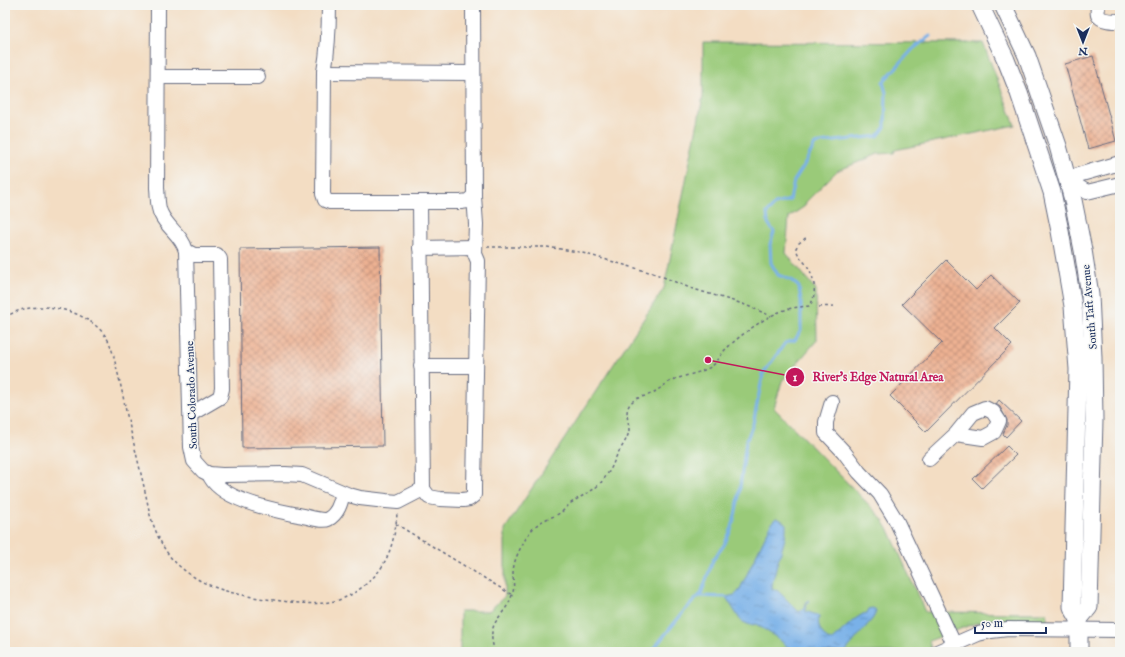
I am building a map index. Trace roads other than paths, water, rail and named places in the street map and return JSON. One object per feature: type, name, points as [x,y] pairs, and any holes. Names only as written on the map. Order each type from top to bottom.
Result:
[{"type":"main road","name":"South Taft Avenue","points":[[980,5],[1006,60],[1019,93],[1053,195],[1073,306],[1078,369],[1072,607],[1079,625],[1078,652]]},
{"type":"main road","points":[[992,5],[1016,32]]},
{"type":"main road","name":"South Taft Avenue","points":[[1003,5],[1027,56],[1072,186],[1073,200],[1090,294],[1094,420],[1089,607],[1079,625]]},
{"type":"main road","points":[[1019,93],[1034,102],[1055,174],[1072,186],[1063,206],[1071,242],[1065,261]]},
{"type":"street","name":"South Colorado Avenue","points":[[158,5],[157,188],[159,209],[161,214],[182,240],[186,251],[190,414],[194,461],[203,471],[209,474],[212,481],[221,489],[246,502],[316,519],[327,520],[334,515],[339,506],[343,493]]},
{"type":"street","points":[[329,5],[329,31],[324,72],[323,194],[325,200],[330,202],[461,202],[468,201],[474,196]]},
{"type":"street","points":[[420,202],[423,489],[429,497],[440,499],[469,499],[474,495],[478,261],[475,254],[476,224],[474,196],[473,5]]},
{"type":"street","points":[[1098,5],[1098,15],[1100,17],[1120,21]]},
{"type":"street","points":[[324,72],[473,73]]},
{"type":"street","points":[[158,77],[258,77]]},
{"type":"street","points":[[1120,163],[1078,175],[1072,186],[1087,192],[1120,184]]},
{"type":"street","points":[[420,248],[476,247]]},
{"type":"street","points":[[186,251],[194,255],[217,255],[220,259],[222,389],[220,397],[190,414]]},
{"type":"street","points":[[422,366],[476,366]]},
{"type":"street","points":[[832,402],[826,422],[826,433],[880,494],[897,522],[954,644]]},
{"type":"street","points":[[929,459],[956,434]]},
{"type":"street","points":[[209,474],[302,475],[343,493],[360,498],[398,502],[423,489]]},
{"type":"street","points":[[937,652],[978,634],[991,631],[1079,625],[1120,630]]},
{"type":"water","points":[[776,518],[786,524],[786,530],[784,543],[773,579],[772,589],[778,591],[799,612],[808,600],[810,601],[806,604],[805,611],[819,617],[819,627],[821,632],[827,639],[832,640],[855,619],[867,613],[869,609],[875,609],[876,612],[873,618],[845,652],[793,652],[779,639],[756,624],[750,625],[741,621],[726,597],[735,595],[739,591],[772,522]]},
{"type":"waterway","points":[[651,652],[685,610],[701,594],[713,560],[724,545],[732,528],[738,502],[746,442],[753,424],[763,374],[785,343],[795,340],[801,330],[801,301],[799,287],[791,280],[778,275],[771,263],[770,244],[774,232],[768,223],[767,213],[775,204],[790,200],[794,181],[815,144],[878,136],[885,127],[886,93],[883,82],[913,49],[930,36]]},
{"type":"waterway","points":[[699,596],[726,597]]},
{"type":"place","name":"River's Edge Natural Area","points":[[708,360]]}]
